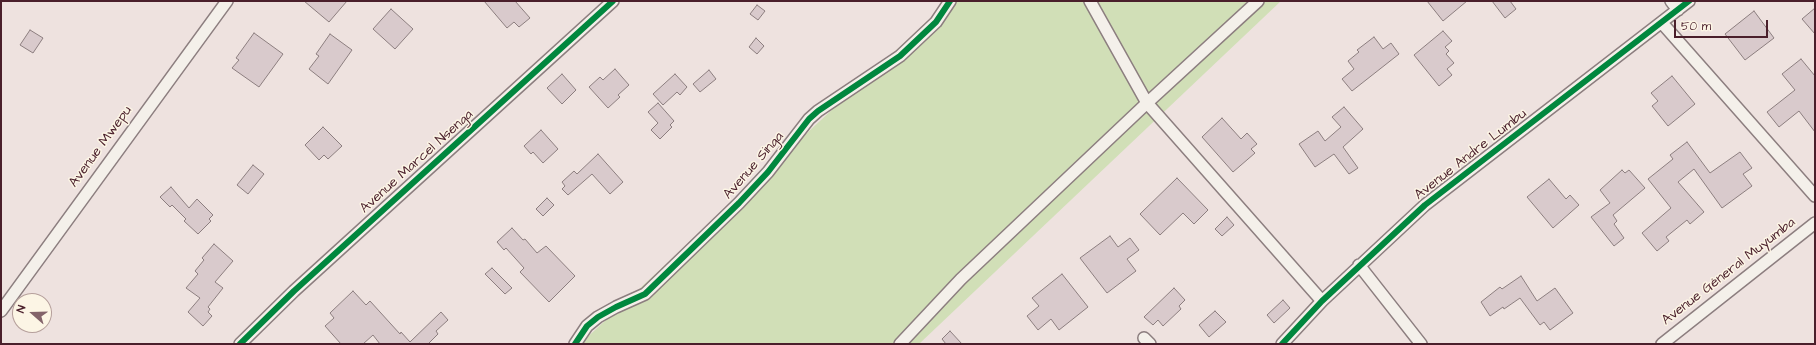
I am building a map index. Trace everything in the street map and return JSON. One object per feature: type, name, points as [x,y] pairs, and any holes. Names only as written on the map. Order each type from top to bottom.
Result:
[{"type":"street","name":"Avenue Mwepu","points":[[1,311],[227,1]]},
{"type":"street","name":"Avenue Marcel Nsenga","points":[[240,344],[294,291],[613,1]]},
{"type":"street","name":"Avenue Singa","points":[[575,344],[587,326],[598,317],[616,306],[645,294],[744,198],[768,172],[809,119],[900,56],[936,22],[950,1]]},
{"type":"street","points":[[1090,1],[1147,103],[1322,300]]},
{"type":"street","points":[[900,344],[961,279],[1147,103],[1258,1]]},
{"type":"street","points":[[1671,1],[1678,10]]},
{"type":"street","name":"Avenue Andre Lumbu","points":[[1282,344],[1322,300],[1425,205],[1689,1]]},
{"type":"street","points":[[1662,23],[1815,196]]},
{"type":"street","name":"Avenue Géneral Muyumba","points":[[1662,344],[1815,222]]},
{"type":"street","points":[[1359,265],[1421,344]]},
{"type":"green space","points":[[949,1],[1281,1],[919,344],[580,344]]},
{"type":"building","points":[[304,1],[347,1],[329,22]]},
{"type":"building","points":[[484,1],[515,1],[530,18],[519,27],[514,22],[507,28]]},
{"type":"building","points":[[1427,1],[1467,1],[1443,21]]},
{"type":"building","points":[[1492,1],[1510,1],[1516,9],[1505,18]]},
{"type":"building","points":[[757,5],[765,11],[758,20],[750,14]]},
{"type":"building","points":[[1815,8],[1815,34],[1802,19]]},
{"type":"building","points":[[391,9],[413,29],[395,49],[373,29]]},
{"type":"building","points":[[1754,11],[1774,38],[1745,60],[1725,34]]},
{"type":"building","points":[[30,30],[43,38],[33,53],[20,45]]},
{"type":"building","points":[[1443,31],[1452,41],[1445,47],[1449,51],[1446,54],[1454,63],[1447,69],[1452,75],[1439,86],[1414,55]]},
{"type":"building","points":[[254,33],[283,54],[259,87],[232,68],[239,60],[236,58]]},
{"type":"building","points":[[330,34],[352,50],[328,84],[309,69],[319,56],[316,54]]},
{"type":"building","points":[[1374,37],[1383,49],[1391,43],[1399,54],[1352,91],[1342,79],[1354,69],[1348,61],[1359,52],[1357,50]]},
{"type":"building","points":[[756,38],[764,46],[757,54],[749,47]]},
{"type":"building","points":[[1801,59],[1815,76],[1815,132],[1799,111],[1779,127],[1767,112],[1795,90],[1782,74]]},
{"type":"building","points":[[615,69],[629,85],[618,95],[620,97],[608,108],[589,87],[600,77],[603,80]]},
{"type":"building","points":[[709,70],[716,79],[700,92],[693,84]]},
{"type":"building","points":[[562,74],[576,90],[562,104],[547,88]]},
{"type":"building","points":[[675,74],[687,87],[680,95],[677,92],[663,105],[653,94]]},
{"type":"building","points":[[1672,76],[1695,104],[1668,126],[1652,106],[1658,101],[1651,93]]},
{"type":"building","points":[[658,103],[674,121],[670,125],[672,127],[660,139],[651,130],[658,123],[648,112]]},
{"type":"building","points":[[1344,107],[1363,129],[1343,147],[1358,168],[1349,174],[1334,154],[1315,167],[1299,144],[1318,131],[1325,141],[1341,127],[1332,117]]},
{"type":"building","points":[[1222,118],[1241,139],[1247,133],[1257,144],[1251,149],[1255,153],[1233,172],[1202,137]]},
{"type":"building","points":[[323,127],[342,146],[328,159],[324,155],[319,160],[305,145]]},
{"type":"building","points":[[541,130],[558,149],[543,163],[533,152],[531,154],[524,146]]},
{"type":"building","points":[[1687,142],[1710,173],[1740,152],[1752,168],[1743,174],[1752,186],[1722,208],[1694,169],[1678,182],[1704,212],[1690,224],[1687,220],[1666,237],[1669,241],[1657,251],[1642,233],[1671,208],[1648,179],[1673,159],[1670,155]]},
{"type":"building","points":[[598,154],[623,182],[610,194],[592,174],[568,195],[562,189],[565,186],[562,182],[574,171],[577,174]]},
{"type":"building","points":[[253,165],[264,174],[248,194],[237,185]]},
{"type":"building","points":[[1622,170],[1625,173],[1629,170],[1645,188],[1613,215],[1617,221],[1614,224],[1624,238],[1614,246],[1591,217],[1610,203],[1600,190]]},
{"type":"building","points":[[1177,178],[1208,210],[1194,224],[1183,213],[1160,235],[1140,214]]},
{"type":"building","points":[[1549,179],[1566,199],[1570,195],[1579,205],[1553,228],[1527,197]]},
{"type":"building","points":[[171,187],[189,208],[197,199],[213,215],[209,219],[211,221],[198,234],[184,221],[186,219],[172,205],[170,207],[160,197]]},
{"type":"building","points":[[547,198],[554,205],[543,216],[536,209]]},
{"type":"building","points":[[1227,217],[1234,225],[1222,236],[1215,229]]},
{"type":"building","points":[[512,228],[523,240],[525,239],[537,253],[546,246],[575,276],[549,302],[520,272],[524,268],[506,248],[504,250],[497,242]]},
{"type":"building","points":[[1110,236],[1118,247],[1130,238],[1139,250],[1127,259],[1136,271],[1107,293],[1080,258]]},
{"type":"building","points":[[214,244],[233,261],[215,282],[223,288],[208,307],[210,309],[208,312],[212,316],[203,326],[188,312],[200,298],[186,288],[198,274],[195,271],[204,260],[202,258]]},
{"type":"building","points":[[492,268],[512,288],[505,294],[485,274]]},
{"type":"building","points":[[1062,274],[1088,307],[1059,330],[1051,319],[1038,330],[1027,316],[1039,306],[1032,298]]},
{"type":"building","points":[[1521,276],[1537,301],[1555,288],[1573,313],[1550,330],[1544,322],[1540,325],[1520,298],[1504,309],[1503,307],[1490,316],[1481,302],[1500,287],[1502,289]]},
{"type":"building","points":[[1174,288],[1185,300],[1179,306],[1181,309],[1163,326],[1158,320],[1153,325],[1144,317]]},
{"type":"building","points":[[353,291],[366,305],[370,301],[400,334],[401,332],[410,342],[441,312],[448,320],[436,331],[438,334],[428,344],[380,344],[373,335],[363,344],[341,344],[325,326],[334,318],[330,313]]},
{"type":"building","points":[[1283,300],[1290,308],[1274,323],[1267,315]]},
{"type":"building","points":[[1215,311],[1226,322],[1209,337],[1199,325]]},
{"type":"building","points":[[950,331],[962,344],[946,344],[942,339]]},
{"type":"cycle path","points":[[240,344],[294,291],[613,1]]},
{"type":"cycle path","points":[[575,344],[587,326],[598,317],[645,294],[739,203],[768,172],[809,119],[818,111],[900,56],[936,22],[950,1]]},
{"type":"cycle path","points":[[1282,344],[1322,301],[1425,205],[1689,1]]}]
